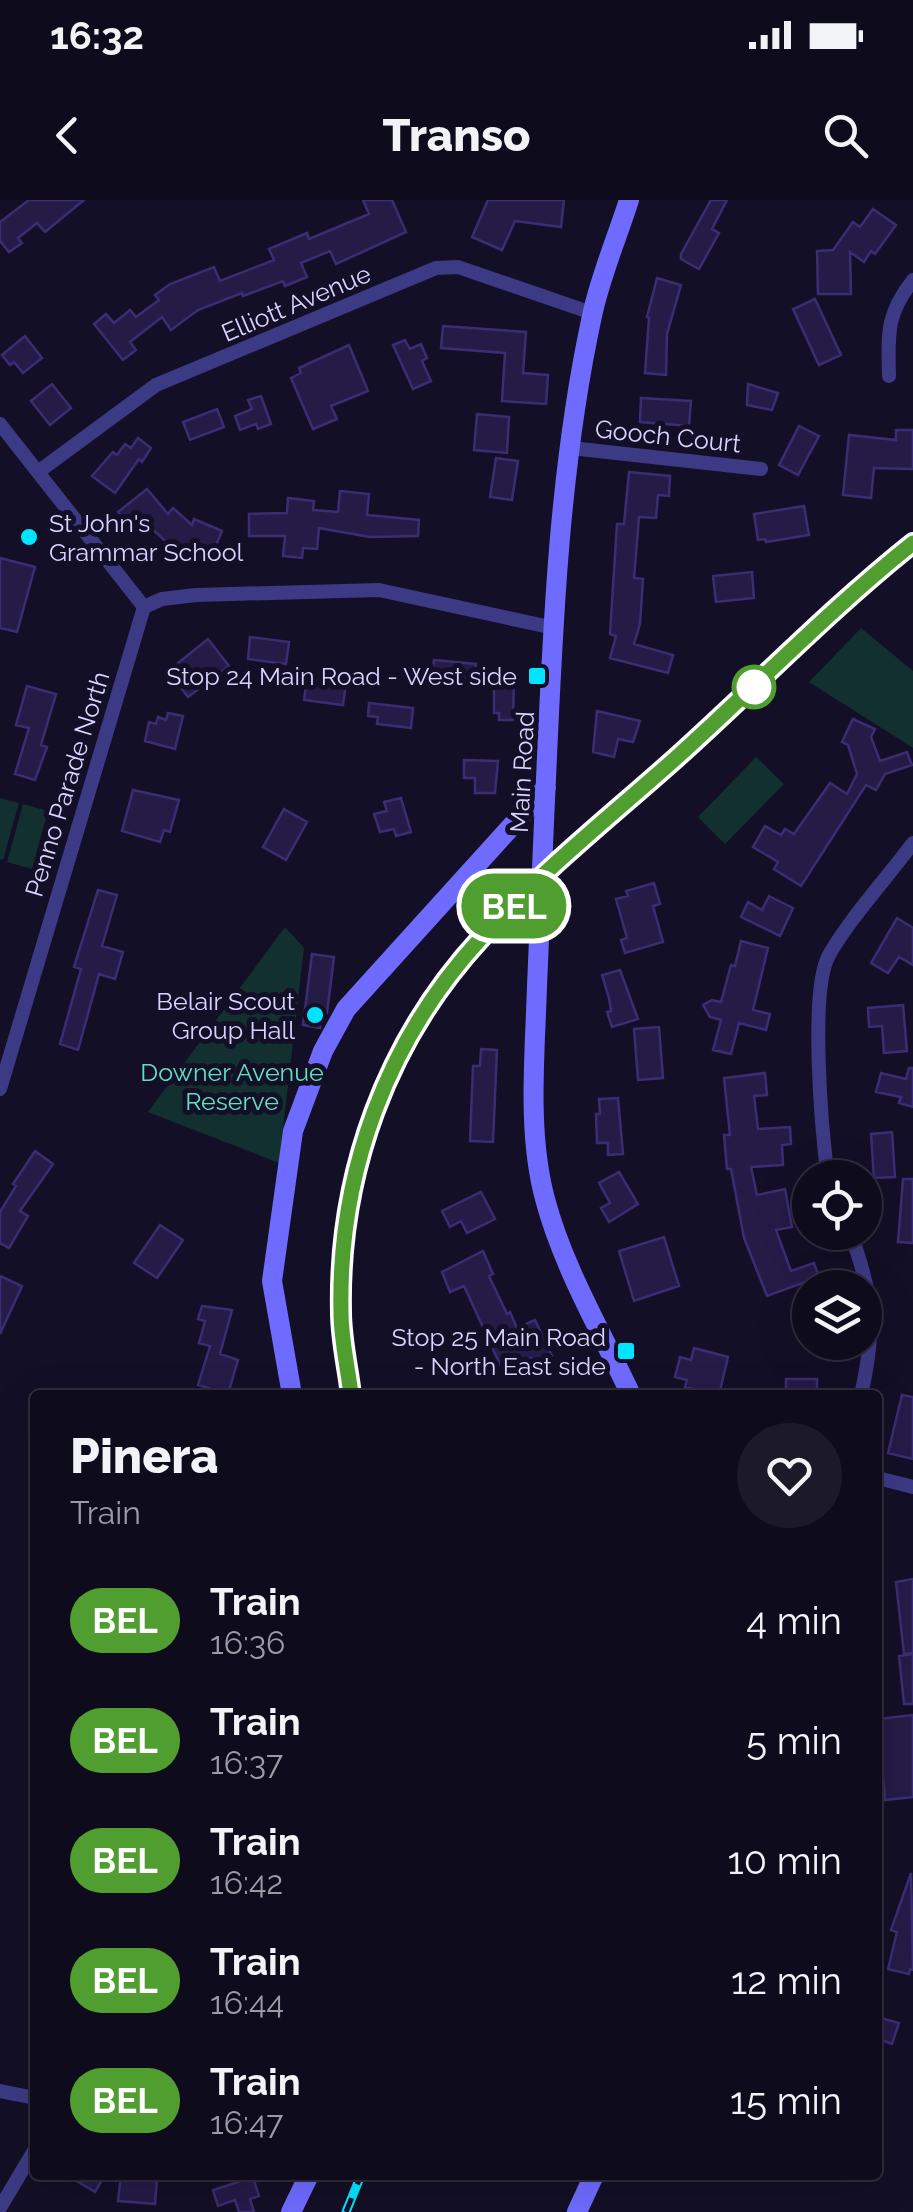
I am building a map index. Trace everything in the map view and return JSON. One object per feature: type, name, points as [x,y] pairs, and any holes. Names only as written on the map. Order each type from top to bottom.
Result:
[{"type":"main road","name":"Main Road","points":[[629,200],[592,314],[559,536],[536,986],[537,1157],[545,1198],[558,1238],[629,1390]]},
{"type":"main road","points":[[291,1390],[272,1281],[293,1131],[322,1051],[346,1010],[546,788]]},
{"type":"main road","points":[[291,2212],[307,2180]]},
{"type":"main road","points":[[578,2212],[592,2180]]},
{"type":"street","name":"Elliott Avenue","points":[[38,472],[156,386],[436,268],[458,267],[592,314]]},
{"type":"street","points":[[889,376],[888,328],[894,308],[913,280]]},
{"type":"street","points":[[0,424],[144,608],[162,599],[196,594],[380,590],[554,628]]},
{"type":"street","name":"Gooch Court","points":[[571,448],[762,468]]},
{"type":"street","name":"Penno Parade North","points":[[0,1089],[144,608]]},
{"type":"street","points":[[827,1160],[819,990],[828,957],[913,843]]},
{"type":"street","points":[[856,1250],[871,1295],[870,1356],[862,1390]]},
{"type":"street","points":[[882,1479],[913,1486]]},
{"type":"street","points":[[0,2091],[30,2097]]},
{"type":"street","points":[[0,2208],[30,2157]]},
{"type":"green space","points":[[861,628],[913,671],[913,748],[809,682]]},
{"type":"green space","points":[[756,757],[784,784],[725,844],[698,817]]},
{"type":"green space","points":[[0,798],[19,803],[3,860],[0,859]]},
{"type":"green space","points":[[23,804],[48,811],[32,869],[7,862]]},
{"type":"green space","name":"Downer Avenue Reserve","points":[[285,927],[304,948],[279,1163],[148,1112]]},
{"type":"building","points":[[29,200],[84,200],[45,232],[37,223],[18,238],[22,243],[9,252],[0,241],[0,222]]},
{"type":"building","points":[[363,200],[392,200],[406,232],[336,264],[330,251],[301,263],[307,277],[285,286],[283,281],[243,296],[242,293],[198,310],[171,330],[162,317],[130,342],[136,350],[123,360],[94,324],[106,314],[114,323],[130,310],[136,317],[159,300],[155,295],[170,284],[214,267],[220,281],[274,260],[269,249],[307,233],[309,239],[369,214]]},
{"type":"building","points":[[488,200],[564,200],[561,227],[515,221],[502,250],[472,237]]},
{"type":"building","points":[[711,200],[727,200],[712,229],[719,233],[699,269],[681,259],[681,254]]},
{"type":"building","points":[[873,209],[896,225],[875,254],[871,251],[864,262],[850,252],[851,294],[818,294],[817,251],[833,250],[853,222],[860,227]]},
{"type":"building","points":[[657,278],[681,285],[667,334],[666,375],[645,373],[647,317]]},
{"type":"building","points":[[815,299],[841,355],[819,365],[793,309]]},
{"type":"building","points":[[443,326],[526,332],[523,373],[548,375],[546,404],[502,401],[505,353],[441,348]]},
{"type":"building","points":[[25,336],[42,358],[23,373],[2,355]]},
{"type":"building","points":[[405,340],[410,349],[421,344],[427,358],[422,361],[431,381],[413,389],[393,345]]},
{"type":"building","points":[[349,345],[368,391],[331,406],[337,419],[313,429],[291,378],[301,373],[299,368]]},
{"type":"building","points":[[52,384],[71,408],[50,425],[31,401]]},
{"type":"building","points":[[748,384],[778,393],[772,410],[747,405]]},
{"type":"building","points":[[261,396],[271,424],[240,430],[235,416],[252,409],[248,400]]},
{"type":"building","points":[[641,398],[691,401],[689,426],[640,422]]},
{"type":"building","points":[[217,409],[224,427],[190,440],[183,422]]},
{"type":"building","points":[[477,414],[509,417],[507,453],[474,450]]},
{"type":"building","points":[[799,426],[819,436],[798,475],[779,465]]},
{"type":"building","points":[[896,430],[913,430],[913,469],[874,468],[871,498],[843,495],[849,435],[896,440]]},
{"type":"building","points":[[138,438],[151,448],[115,493],[92,476],[113,452],[117,455],[125,444],[131,448]]},
{"type":"building","points":[[496,458],[518,461],[512,500],[490,497]]},
{"type":"building","points":[[629,472],[670,476],[669,496],[658,495],[656,518],[639,517],[634,578],[643,579],[640,624],[634,644],[673,655],[668,673],[610,658],[616,636],[610,634],[617,524],[624,524]]},
{"type":"building","points":[[147,489],[168,514],[173,508],[192,525],[194,519],[222,531],[210,560],[164,540],[147,524],[139,530],[134,523],[130,526],[118,512]]},
{"type":"building","points":[[340,491],[369,494],[367,515],[419,520],[418,536],[370,537],[319,528],[317,549],[303,548],[302,558],[283,556],[285,536],[249,536],[249,514],[287,513],[288,498],[314,501],[313,510],[338,512]]},
{"type":"building","points":[[804,506],[809,535],[758,540],[754,514]]},
{"type":"building","points":[[0,558],[35,567],[17,632],[0,628]]},
{"type":"building","points":[[752,572],[754,598],[716,602],[713,576]]},
{"type":"building","points":[[250,637],[289,642],[286,664],[248,659]]},
{"type":"building","points":[[208,639],[229,666],[188,697],[168,671]]},
{"type":"building","points":[[434,660],[476,664],[474,686],[432,682]]},
{"type":"building","points":[[307,678],[346,683],[343,705],[304,700]]},
{"type":"building","points":[[494,680],[514,680],[513,720],[499,720],[499,713],[494,713]]},
{"type":"building","points":[[27,686],[56,694],[41,745],[47,747],[35,780],[15,774],[29,728],[16,725]]},
{"type":"building","points":[[369,703],[413,708],[411,728],[377,724],[378,717],[368,716]]},
{"type":"building","points":[[597,711],[640,721],[633,742],[618,739],[614,757],[593,752]]},
{"type":"building","points":[[168,713],[183,716],[175,749],[145,741],[149,722],[156,724],[158,717],[166,720]]},
{"type":"building","points":[[853,719],[875,729],[871,737],[880,761],[907,752],[912,765],[885,774],[876,790],[866,785],[801,886],[774,869],[778,862],[753,847],[765,826],[781,835],[785,829],[794,834],[830,783],[847,794],[857,774],[848,745],[842,742]]},
{"type":"building","points":[[464,760],[498,761],[495,793],[475,793],[475,778],[464,778]]},
{"type":"building","points":[[133,790],[179,800],[170,832],[164,830],[160,842],[122,831]]},
{"type":"building","points":[[401,798],[411,832],[396,836],[394,829],[380,832],[374,814],[387,811],[384,802]]},
{"type":"building","points":[[284,809],[307,822],[286,860],[263,847]]},
{"type":"building","points":[[654,883],[660,904],[653,906],[663,942],[625,953],[621,940],[627,938],[616,899],[628,896],[626,891]]},
{"type":"building","points":[[98,890],[117,895],[102,946],[123,952],[115,979],[99,974],[78,1050],[60,1044],[81,969],[74,967]]},
{"type":"building","points":[[769,896],[793,908],[780,936],[741,917],[748,902],[762,910]]},
{"type":"building","points":[[897,918],[913,928],[913,965],[899,957],[888,973],[871,963]]},
{"type":"building","points":[[741,941],[768,948],[753,1010],[770,1014],[766,1030],[739,1023],[731,1054],[713,1050],[721,1020],[710,1017],[703,1005],[712,1000],[721,1002]]},
{"type":"building","points":[[312,954],[334,957],[327,1013],[322,1012],[320,1028],[303,1025]]},
{"type":"building","points":[[620,970],[638,1019],[612,1027],[602,975]]},
{"type":"building","points":[[903,1005],[907,1051],[884,1053],[882,1026],[869,1027],[868,1008]]},
{"type":"building","points":[[659,1027],[663,1078],[638,1080],[634,1029]]},
{"type":"building","points":[[481,1049],[497,1050],[493,1142],[470,1141],[473,1066],[480,1066]]},
{"type":"building","points":[[909,1068],[913,1068],[913,1107],[899,1103],[901,1097],[876,1092],[881,1073],[906,1079]]},
{"type":"building","points":[[765,1073],[767,1095],[754,1096],[758,1129],[790,1127],[791,1144],[782,1145],[783,1165],[751,1167],[757,1195],[785,1189],[792,1227],[776,1230],[792,1271],[792,1287],[767,1296],[744,1238],[731,1169],[727,1169],[724,1135],[730,1135],[724,1078]]},
{"type":"building","points":[[618,1098],[623,1154],[608,1155],[608,1143],[597,1143],[596,1114],[600,1114],[599,1099]]},
{"type":"building","points":[[892,1132],[895,1177],[882,1178],[882,1160],[873,1160],[871,1134]]},
{"type":"building","points":[[35,1151],[53,1164],[20,1211],[28,1216],[9,1248],[0,1243],[0,1212]]},
{"type":"building","points":[[619,1172],[638,1204],[609,1222],[601,1208],[610,1203],[599,1183]]},
{"type":"building","points":[[903,1179],[913,1179],[913,1243],[898,1242]]},
{"type":"building","points":[[481,1192],[495,1219],[467,1233],[461,1221],[450,1227],[442,1211]]},
{"type":"building","points":[[160,1225],[183,1240],[157,1278],[134,1263]]},
{"type":"building","points":[[664,1237],[679,1286],[634,1301],[619,1251]]},
{"type":"building","points":[[483,1251],[493,1274],[489,1276],[507,1314],[510,1312],[517,1328],[535,1320],[552,1356],[533,1364],[531,1358],[503,1371],[464,1286],[450,1292],[442,1272]]},
{"type":"building","points":[[814,1263],[816,1270],[794,1270]]},
{"type":"building","points":[[0,1276],[22,1286],[0,1334]]},
{"type":"building","points":[[202,1306],[232,1310],[220,1354],[238,1360],[229,1390],[198,1385],[210,1346],[199,1343],[205,1321],[198,1319]]},
{"type":"building","points":[[694,1348],[728,1357],[720,1390],[685,1387],[687,1380],[675,1377],[680,1357],[691,1360]]},
{"type":"building","points":[[786,1379],[817,1379],[817,1390],[786,1390]]},
{"type":"building","points":[[902,1395],[913,1397],[913,1459],[888,1453]]},
{"type":"building","points":[[913,1579],[913,1653],[904,1654],[896,1582]]},
{"type":"building","points":[[913,1654],[913,1704],[904,1704],[899,1656]]},
{"type":"building","points":[[913,1715],[913,1797],[885,1800],[882,1719]]},
{"type":"building","points":[[911,1873],[913,1970],[909,1974],[888,1969],[897,1932],[891,1930]]},
{"type":"building","points":[[882,2018],[899,2023],[892,2044],[882,2040]]},
{"type":"building","points":[[75,2180],[102,2180],[95,2192]]},
{"type":"building","points":[[120,2180],[157,2180],[155,2204],[118,2201]]},
{"type":"building","points":[[254,2180],[259,2196],[250,2199],[254,2212],[239,2212],[235,2200],[218,2206],[213,2190]]},
{"type":"railway","points":[[350,1390],[341,1312],[345,1232],[373,1111],[407,1036],[456,969],[514,904],[852,594],[913,543]]},
{"type":"railway","points":[[346,2212],[359,2180]]},
{"type":"train","name":"BEL","points":[[350,1390],[341,1315],[344,1232],[359,1154],[386,1080],[426,1006],[481,938],[557,864],[913,543]]},
{"type":"place","name":"St John's Grammar School","points":[[29,537]]},
{"type":"place","name":"Stop 24 Main Road - West side","points":[[537,676]]},
{"type":"place","name":"Belair Scout Group Hall","points":[[315,1015]]},
{"type":"place","name":"Stop 25 Main Road - North East side","points":[[626,1351]]}]
